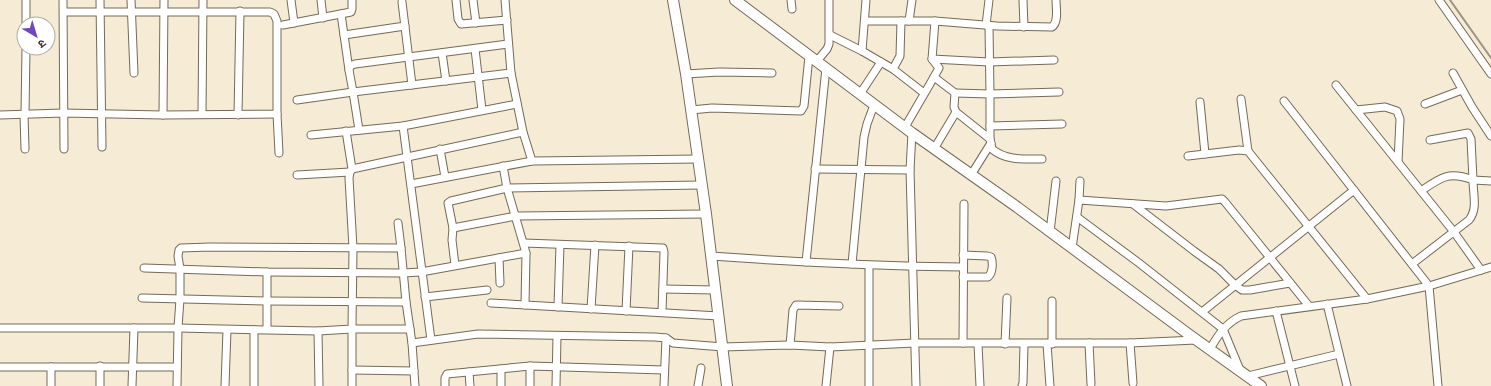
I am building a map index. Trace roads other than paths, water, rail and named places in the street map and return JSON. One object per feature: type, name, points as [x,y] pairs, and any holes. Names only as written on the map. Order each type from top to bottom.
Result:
[{"type":"main road","points":[[673,0],[686,74],[702,185],[727,386]]},
{"type":"main road","points":[[735,0],[908,130],[1261,386]]},
{"type":"street","points":[[26,0],[26,16]]},
{"type":"street","points":[[63,0],[64,149]]},
{"type":"street","points":[[100,0],[102,147]]},
{"type":"street","points":[[131,0],[134,73]]},
{"type":"street","points":[[163,115],[164,0]]},
{"type":"street","points":[[202,114],[203,0]]},
{"type":"street","points":[[292,0],[294,23]]},
{"type":"street","points":[[321,0],[323,18]]},
{"type":"street","points":[[283,25],[351,12],[352,0]]},
{"type":"street","points":[[456,0],[459,22],[462,24],[507,20]]},
{"type":"street","points":[[473,0],[476,23]]},
{"type":"street","points":[[505,0],[511,73],[523,132],[532,161]]},
{"type":"street","points":[[791,0],[792,9]]},
{"type":"street","points":[[691,110],[712,108],[801,111],[804,106],[813,59],[827,49],[830,35],[829,0]]},
{"type":"street","points":[[862,51],[866,0]]},
{"type":"street","points":[[909,21],[912,0]]},
{"type":"street","points":[[989,0],[987,25],[991,146],[994,150],[1007,157],[1042,159]]},
{"type":"street","points":[[1023,0],[1024,27]]},
{"type":"street","points":[[864,21],[935,21],[1024,27],[1052,27],[1056,22],[1056,0]]},
{"type":"street","points":[[1439,0],[1491,74]]},
{"type":"street","points":[[402,2],[412,85]]},
{"type":"street","points":[[64,12],[240,11],[270,12],[274,14],[276,17],[279,153]]},
{"type":"street","points":[[238,115],[240,11]]},
{"type":"street","points":[[341,14],[359,130]]},
{"type":"street","points":[[894,69],[900,56],[901,21]]},
{"type":"street","points":[[916,386],[908,130],[924,93],[939,68],[932,59],[935,21]]},
{"type":"street","points":[[344,35],[405,26]]},
{"type":"street","points":[[830,35],[894,69],[924,93]]},
{"type":"street","points":[[349,70],[350,66],[355,64],[508,44]]},
{"type":"street","points":[[475,49],[482,110]]},
{"type":"street","points":[[442,53],[446,81]]},
{"type":"street","points":[[25,149],[26,56]]},
{"type":"street","points":[[932,59],[989,62],[1054,60]]},
{"type":"street","points":[[860,94],[881,62]]},
{"type":"street","points":[[806,262],[826,68]]},
{"type":"street","points":[[686,74],[719,72],[772,73]]},
{"type":"street","points":[[297,100],[511,73]]},
{"type":"street","points":[[1453,73],[1472,108],[1491,136]]},
{"type":"street","points":[[934,77],[955,93],[990,94],[1058,92]]},
{"type":"street","points":[[1336,85],[1454,232],[1481,270]]},
{"type":"street","points":[[1425,104],[1462,90]]},
{"type":"street","points":[[934,148],[956,112],[955,93]]},
{"type":"street","points":[[1240,99],[1248,151],[1367,299]]},
{"type":"street","points":[[1284,100],[1429,286],[1438,386]]},
{"type":"street","points":[[1200,102],[1205,154]]},
{"type":"street","points":[[311,135],[403,126],[517,104]]},
{"type":"street","points":[[852,264],[865,131],[866,124],[874,105]]},
{"type":"street","points":[[1356,110],[1385,107],[1397,110],[1400,119],[1398,162]]},
{"type":"street","points":[[956,112],[991,141]]},
{"type":"street","points":[[0,114],[278,114]]},
{"type":"street","points":[[990,126],[1062,124]]},
{"type":"street","points":[[403,126],[431,340]]},
{"type":"street","points":[[346,131],[351,170],[353,248],[352,386]]},
{"type":"street","points":[[297,175],[351,170],[440,149],[523,132]]},
{"type":"street","points":[[1412,264],[1454,232],[1468,220],[1474,212],[1471,139],[1468,133],[1430,140]]},
{"type":"street","points":[[971,175],[991,141]]},
{"type":"street","points":[[440,149],[445,177]]},
{"type":"street","points":[[1188,156],[1239,150],[1248,151]]},
{"type":"street","points":[[411,184],[532,161],[698,159]]},
{"type":"street","points":[[503,166],[507,188],[526,252],[525,305]]},
{"type":"street","points":[[815,169],[910,170]]},
{"type":"street","points":[[1421,191],[1437,180],[1448,175],[1473,180],[1491,181]]},
{"type":"street","points":[[1050,232],[1056,181]]},
{"type":"street","points":[[1072,248],[1077,217],[1080,181]]},
{"type":"street","points":[[456,265],[452,240],[453,228],[448,205],[449,202],[507,188],[702,185]]},
{"type":"street","points":[[1202,312],[1354,190]]},
{"type":"street","points":[[1079,200],[1166,206],[1222,199],[1309,306]]},
{"type":"street","points":[[963,343],[964,204]]},
{"type":"street","points":[[1133,204],[1219,269],[1242,290],[1290,283]]},
{"type":"street","points":[[453,228],[516,216],[706,214]]},
{"type":"street","points":[[1077,217],[1139,263],[1222,329],[1244,374],[1290,366],[1339,354]]},
{"type":"street","points":[[398,223],[416,386]]},
{"type":"street","points":[[524,243],[663,248],[662,312]]},
{"type":"street","points":[[558,307],[560,245]]},
{"type":"street","points":[[591,309],[595,245]]},
{"type":"street","points":[[626,310],[629,246]]},
{"type":"street","points":[[177,386],[180,299],[180,269],[178,256],[181,248],[401,248]]},
{"type":"street","points":[[144,268],[267,272],[403,273],[421,272],[526,252]]},
{"type":"street","points":[[963,255],[987,256],[991,257],[992,261],[991,273],[988,277],[963,277]]},
{"type":"street","points":[[711,256],[913,267],[963,267]]},
{"type":"street","points":[[499,258],[500,283]]},
{"type":"street","points":[[869,265],[869,386]]},
{"type":"street","points":[[1210,349],[1222,329],[1233,320],[1241,316],[1367,299],[1429,286],[1491,267]]},
{"type":"street","points":[[267,272],[267,329]]},
{"type":"street","points":[[663,289],[715,290]]},
{"type":"street","points":[[425,297],[486,290]]},
{"type":"street","points":[[142,298],[406,302]]},
{"type":"street","points":[[1006,344],[1007,298]]},
{"type":"street","points":[[1050,386],[1049,344],[1052,301]]},
{"type":"street","points":[[491,303],[719,316]]},
{"type":"street","points":[[1327,304],[1347,386]]},
{"type":"street","points":[[790,345],[793,310],[796,305],[839,306]]},
{"type":"street","points":[[1276,311],[1295,386]]},
{"type":"street","points":[[0,328],[178,328],[318,331],[352,329],[410,329]]},
{"type":"street","points":[[132,386],[134,328]]},
{"type":"street","points":[[227,330],[225,386],[231,386]]},
{"type":"street","points":[[254,330],[254,386]]},
{"type":"street","points":[[318,331],[318,386]]},
{"type":"street","points":[[412,343],[478,334],[666,338],[673,343],[723,347],[790,345],[830,347],[915,343],[1130,343],[1196,340]]},
{"type":"street","points":[[556,386],[557,336]]},
{"type":"street","points":[[664,386],[666,338]]},
{"type":"street","points":[[1089,343],[1091,384]]},
{"type":"street","points":[[1130,343],[1133,383]]},
{"type":"street","points":[[978,344],[980,386]]},
{"type":"street","points":[[1022,386],[1024,344]]},
{"type":"street","points":[[826,386],[830,347]]},
{"type":"street","points":[[100,366],[100,386]]},
{"type":"street","points":[[0,367],[177,366]]},
{"type":"street","points":[[445,386],[445,378],[447,374],[530,366],[664,370]]},
{"type":"street","points":[[530,366],[530,386]]},
{"type":"street","points":[[51,367],[51,386]]},
{"type":"street","points":[[698,386],[701,368]]},
{"type":"street","points":[[501,369],[501,386]]},
{"type":"street","points":[[352,370],[414,371]]},
{"type":"street","points":[[469,372],[470,386]]},
{"type":"railway","points":[[1450,0],[1491,58]]}]
